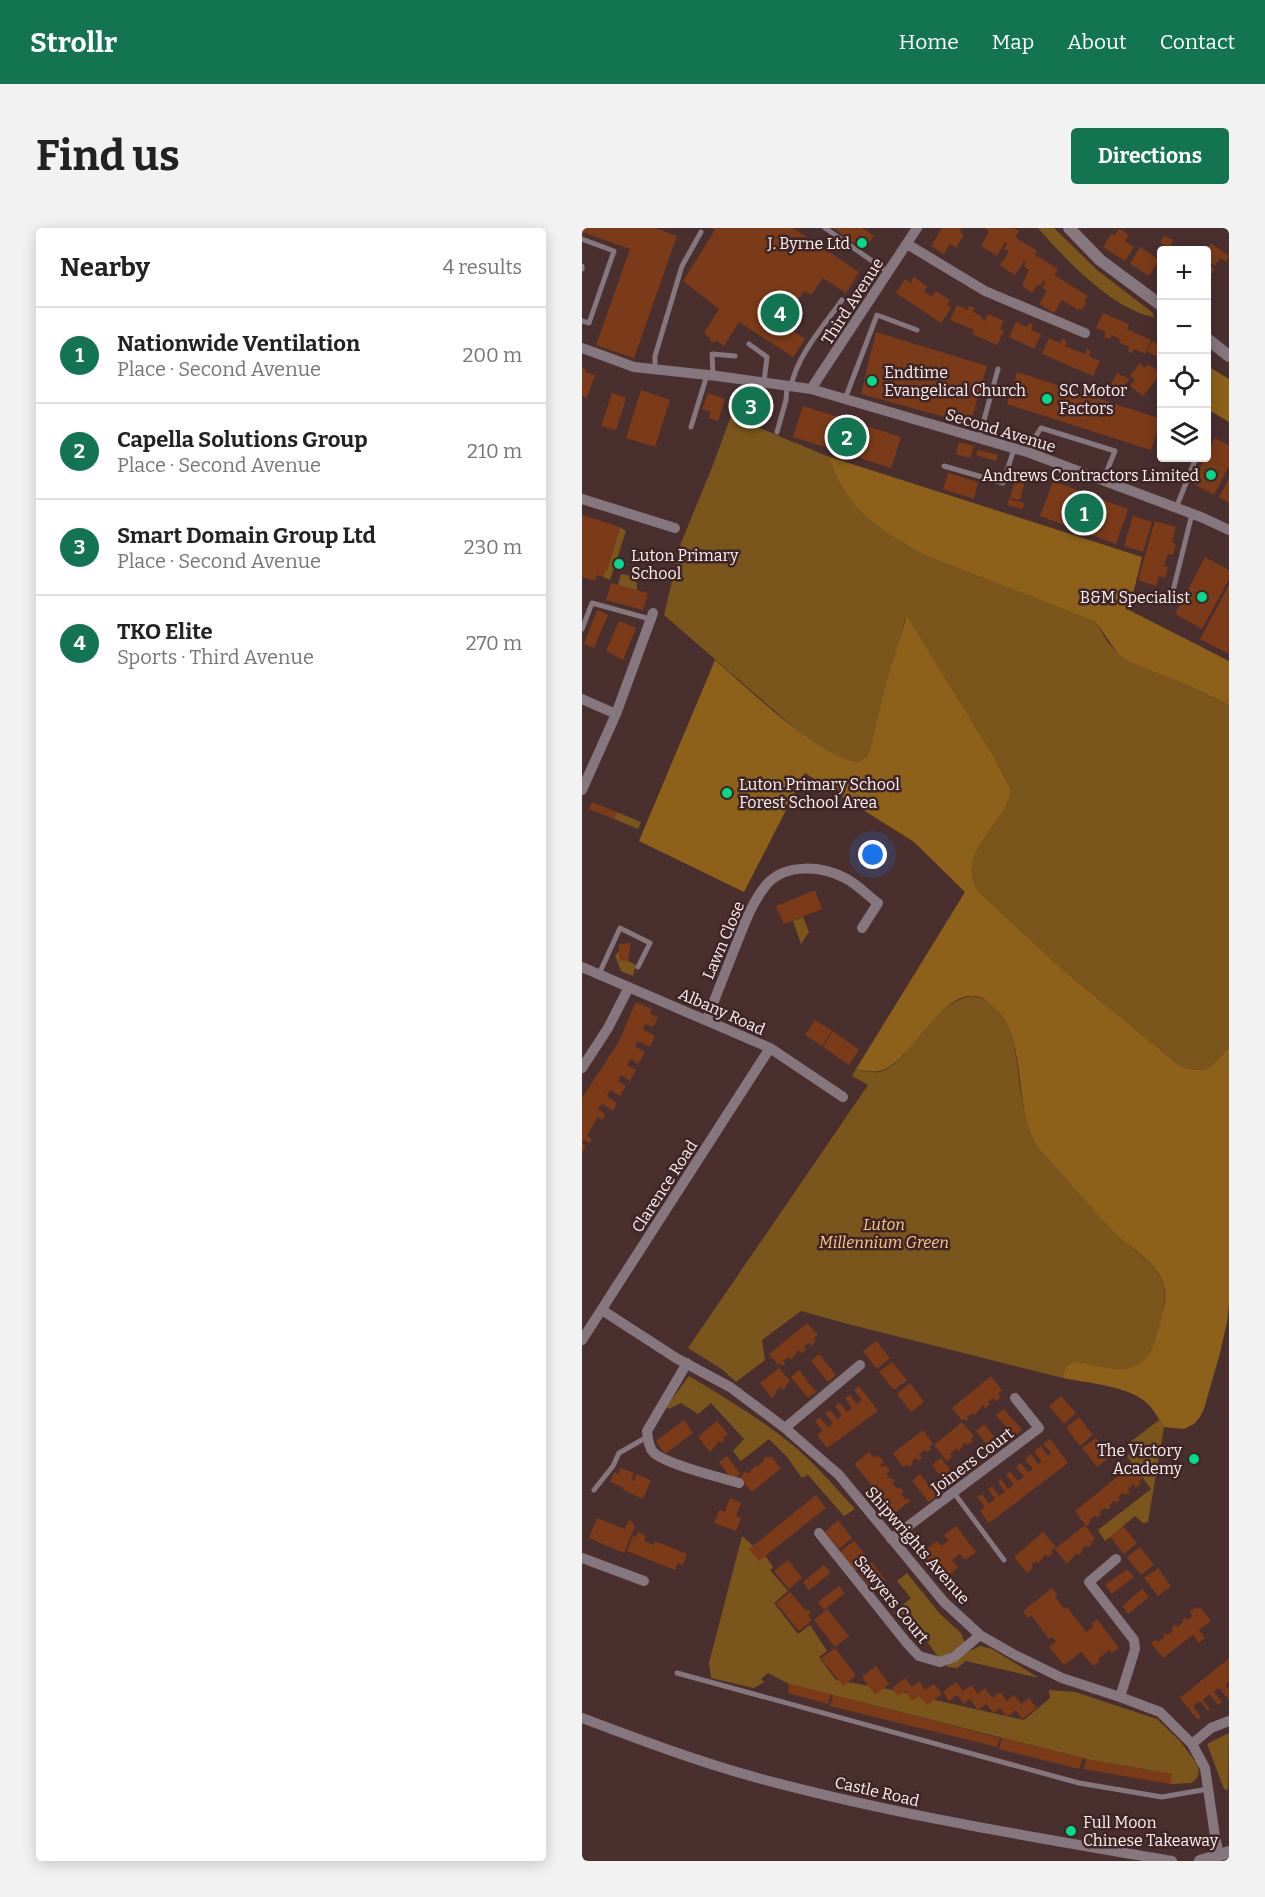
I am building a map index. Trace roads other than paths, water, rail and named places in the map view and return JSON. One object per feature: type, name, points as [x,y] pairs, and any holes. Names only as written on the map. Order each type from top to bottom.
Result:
[{"type":"street","name":"Third Avenue","points":[[812,389],[917,228]]},
{"type":"street","points":[[1069,228],[1100,260],[1157,303]]},
{"type":"street","points":[[907,244],[985,291],[1085,333]]},
{"type":"street","points":[[1211,343],[1229,356]]},
{"type":"street","name":"Second Avenue","points":[[582,348],[634,367],[812,389],[1030,453],[1229,530]]},
{"type":"street","points":[[582,499],[675,528]]},
{"type":"street","points":[[582,790],[616,714],[652,616]]},
{"type":"street","points":[[582,699],[616,714]]},
{"type":"street","name":"Lawn Close","points":[[707,1019],[745,922],[767,884],[777,876],[807,868],[845,878],[878,903],[862,928]]},
{"type":"street","name":"Albany Road","points":[[582,967],[770,1048],[843,1097]]},
{"type":"street","points":[[582,1068],[608,1028],[629,987]]},
{"type":"street","name":"Clarence Road","points":[[582,1340],[770,1048]]},
{"type":"street","name":"Shipwrights Avenue","points":[[602,1310],[730,1387],[785,1428],[839,1475],[944,1602],[980,1635],[1062,1678],[1120,1696],[1160,1712],[1192,1744],[1205,1768],[1215,1836],[1224,1854]]},
{"type":"street","points":[[687,1363],[647,1431],[648,1443],[654,1453],[675,1463],[739,1483]]},
{"type":"street","points":[[785,1428],[860,1365]]},
{"type":"street","name":"Joiners Court","points":[[891,1539],[1039,1428],[1016,1398]]},
{"type":"street","name":"Sawyers Court","points":[[819,1533],[919,1656],[940,1662],[954,1657],[980,1635]]},
{"type":"street","points":[[582,1558],[644,1581]]},
{"type":"street","points":[[1116,1560],[1089,1582],[1134,1640],[1135,1649],[1120,1696]]},
{"type":"street","name":"Castle Road","points":[[582,1718],[757,1778],[948,1822],[1172,1861]]},
{"type":"street","points":[[1192,1744],[1211,1728],[1229,1721]]},
{"type":"street","points":[[1200,1861],[1224,1854]]},
{"type":"lane","points":[[825,228],[888,273]]},
{"type":"lane","points":[[655,369],[655,356],[682,266],[701,232]]},
{"type":"lane","points":[[582,239],[614,251],[589,323],[582,321]]},
{"type":"lane","points":[[777,432],[794,372],[842,300]]},
{"type":"lane","points":[[846,399],[877,315],[917,330]]},
{"type":"lane","points":[[749,344],[767,357],[764,382]]},
{"type":"lane","points":[[691,427],[710,375],[712,354],[735,356]]},
{"type":"lane","points":[[979,438],[999,369]]},
{"type":"lane","points":[[1030,453],[1032,442],[1041,428],[1115,451],[1102,480]]},
{"type":"lane","points":[[944,466],[1003,483],[1014,448]]},
{"type":"lane","points":[[1176,508],[1194,462]]},
{"type":"lane","points":[[1150,596],[1170,603],[1192,514]]},
{"type":"lane","points":[[582,629],[591,603],[652,616]]},
{"type":"lane","points":[[599,974],[620,928],[650,944],[638,967]]},
{"type":"lane","points":[[594,1490],[613,1466],[619,1453],[647,1437]]},
{"type":"lane","points":[[954,1493],[1004,1560]]},
{"type":"lane","points":[[677,1673],[1078,1783],[1162,1797],[1209,1788]]},
{"type":"place","name":"J. Byrne Ltd","points":[[862,243]]},
{"type":"place","name":"TKO Elite","points":[[780,313]]},
{"type":"place","name":"Endtime Evangelical Church","points":[[872,381]]},
{"type":"place","name":"SC Motor Factors","points":[[1047,399]]},
{"type":"place","name":"Smart Domain Group Ltd","points":[[751,406]]},
{"type":"place","name":"Capella Solutions Group","points":[[847,437]]},
{"type":"place","name":"Andrews Contractors Limited","points":[[1211,475]]},
{"type":"place","name":"Nationwide Ventilation","points":[[1084,513]]},
{"type":"place","name":"Luton Primary School","points":[[619,564]]},
{"type":"place","name":"B&M Specialist","points":[[1202,597]]},
{"type":"place","name":"Luton Primary School Forest School Area","points":[[727,793]]},
{"type":"place","name":"The Victory Academy","points":[[1194,1459]]},
{"type":"place","name":"Full Moon Chinese Takeaway","points":[[1071,1831]]},
{"type":"park label","name":"Luton Millennium Green","points":[[884,1233]]}]
